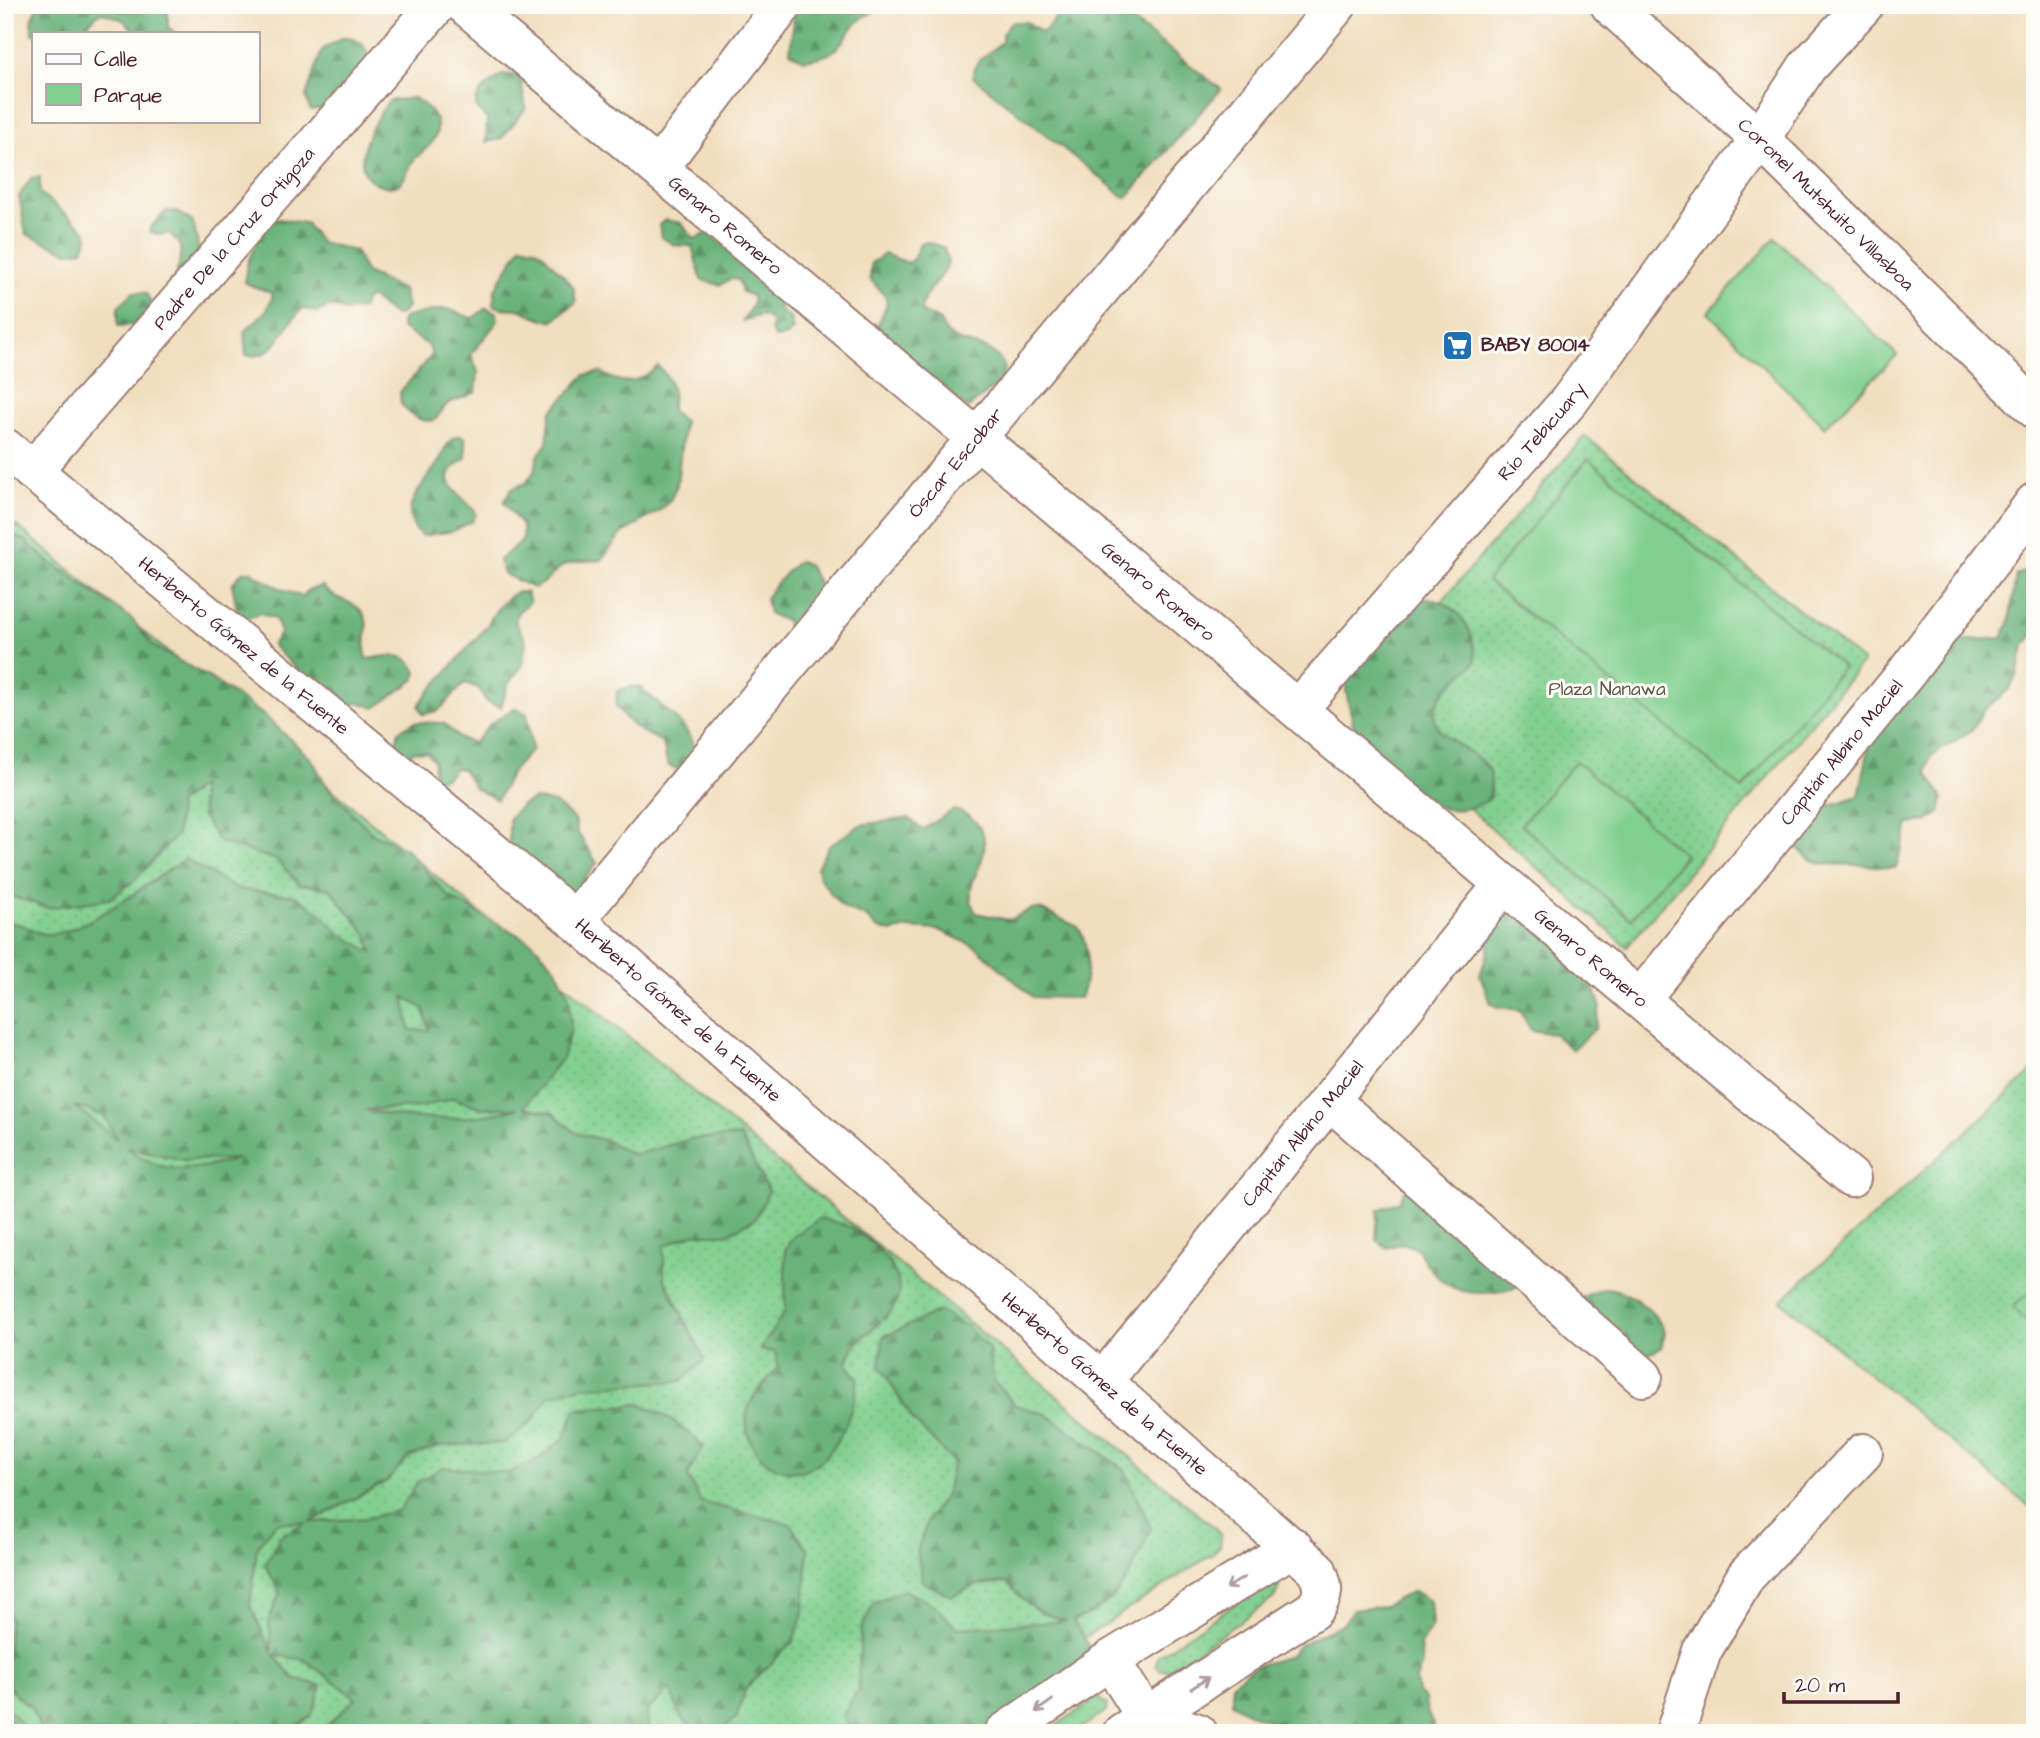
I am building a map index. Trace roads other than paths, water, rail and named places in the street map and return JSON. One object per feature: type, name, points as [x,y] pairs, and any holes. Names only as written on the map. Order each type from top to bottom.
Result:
[{"type":"street","name":"Padre De la Cruz Ortigoza","points":[[19,459],[436,5]]},
{"type":"street","name":"Genaro Romero","points":[[465,5],[974,439],[1299,708],[1503,885],[1851,1178]]},
{"type":"street","points":[[658,168],[783,5]]},
{"type":"street","name":"Óscar Escobar","points":[[575,920],[1337,5]]},
{"type":"street","name":"Coronel Mutshuito Villasboa","points":[[1610,5],[1760,139],[2035,409]]},
{"type":"street","name":"Río Tebicuary","points":[[1299,708],[1570,400],[1760,139],[1807,66],[1864,5]]},
{"type":"street","name":"Heriberto Gómez de la Fuente","points":[[19,459],[575,920],[1317,1570],[1323,1584],[1323,1595],[1313,1610],[1134,1725]]},
{"type":"street","name":"Capitán Albino Maciel","points":[[1641,999],[1907,672],[2035,502]]},
{"type":"street","name":"Capitán Albino Maciel","points":[[1103,1381],[1503,885]]},
{"type":"street","points":[[1331,1101],[1643,1377]]},
{"type":"street","points":[[1675,1733],[1702,1651],[1746,1576],[1863,1453]]},
{"type":"street","points":[[1004,1733],[1110,1660],[1293,1547]]},
{"type":"street","points":[[1110,1660],[1134,1725],[1198,1733]]},
{"type":"place","name":"BABY 80014","points":[[1458,345]]},
{"type":"park label","name":"Plaza Nanawa","points":[[1607,689]]}]
